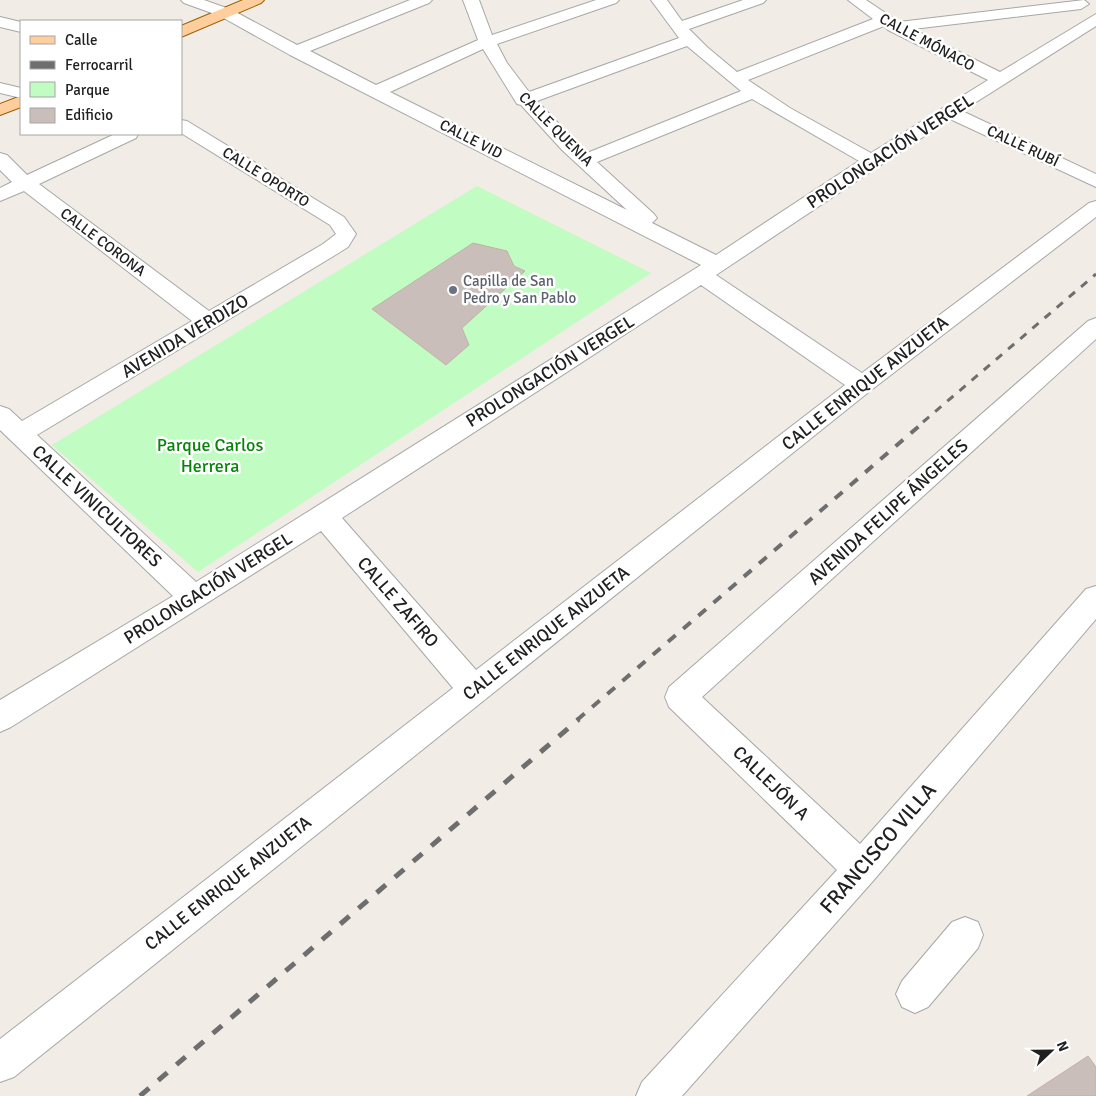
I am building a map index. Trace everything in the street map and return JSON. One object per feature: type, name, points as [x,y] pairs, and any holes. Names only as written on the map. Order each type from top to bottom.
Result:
[{"type":"main road","points":[[182,32],[256,0]]},
{"type":"main road","points":[[0,110],[20,101]]},
{"type":"street","name":"CALLE VID","points":[[190,0],[226,13],[296,51],[669,238],[862,385]]},
{"type":"street","points":[[296,51],[424,0]]},
{"type":"street","name":"CALLE QUENIA","points":[[471,0],[486,42],[523,100],[669,238]]},
{"type":"street","points":[[377,92],[486,42],[610,0]]},
{"type":"street","points":[[659,0],[685,33],[736,79],[796,120],[872,161]]},
{"type":"street","points":[[523,100],[685,33],[758,0]]},
{"type":"street","name":"CALLE MÓNACO","points":[[856,0],[889,24],[943,54],[1001,79]]},
{"type":"street","points":[[736,79],[889,24],[1086,8]]},
{"type":"street","name":"PROLONGACIÓN VERGEL","points":[[0,717],[194,598],[709,270],[872,161],[1001,79],[1086,8]]},
{"type":"street","points":[[0,22],[20,27]]},
{"type":"street","points":[[0,88],[20,93]]},
{"type":"street","points":[[586,160],[754,92]]},
{"type":"street","name":"CALLE RUBÍ","points":[[949,112],[1096,181]]},
{"type":"street","name":"CALLE OPORTO","points":[[182,125],[337,221],[346,234]]},
{"type":"street","points":[[0,195],[127,135]]},
{"type":"street","name":"CALLE CORONA","points":[[0,159],[25,183],[209,322]]},
{"type":"street","name":"CALLE ENRIQUE ANZUETA","points":[[0,1063],[862,385],[1096,207]]},
{"type":"street","name":"AVENIDA VERDIZO","points":[[19,434],[330,249],[341,242],[346,234]]},
{"type":"street","name":"AVENIDA FELIPE ÁNGELES","points":[[680,697],[1096,326]]},
{"type":"street","name":"CALLE VINICULTORES","points":[[0,415],[194,598]]},
{"type":"street","name":"CALLE ZAFIRO","points":[[323,515],[474,690]]},
{"type":"street","name":"FRANCISCO VILLA","points":[[656,1096],[861,869],[1096,598]]},
{"type":"street","name":"CALLEJÓN A","points":[[680,697],[861,869]]},
{"type":"street","points":[[915,994],[965,934]]},
{"type":"green space","name":"Parque Carlos Herrera","points":[[477,186],[651,273],[198,572],[52,445]]},
{"type":"building","name":"Capilla de San Pedro y San Pablo","points":[[473,243],[507,251],[514,266],[525,271],[462,328],[469,345],[446,365],[372,309]]},
{"type":"building","points":[[1088,1056],[1096,1067],[1096,1096],[1027,1096]]},
{"type":"railway","points":[[923,422],[1096,274]]},
{"type":"railway","points":[[577,720],[925,421]]},
{"type":"railway","points":[[140,1096],[579,719]]},
{"type":"place","name":"Capilla de San Pedro y San Pablo","points":[[453,290]]}]
